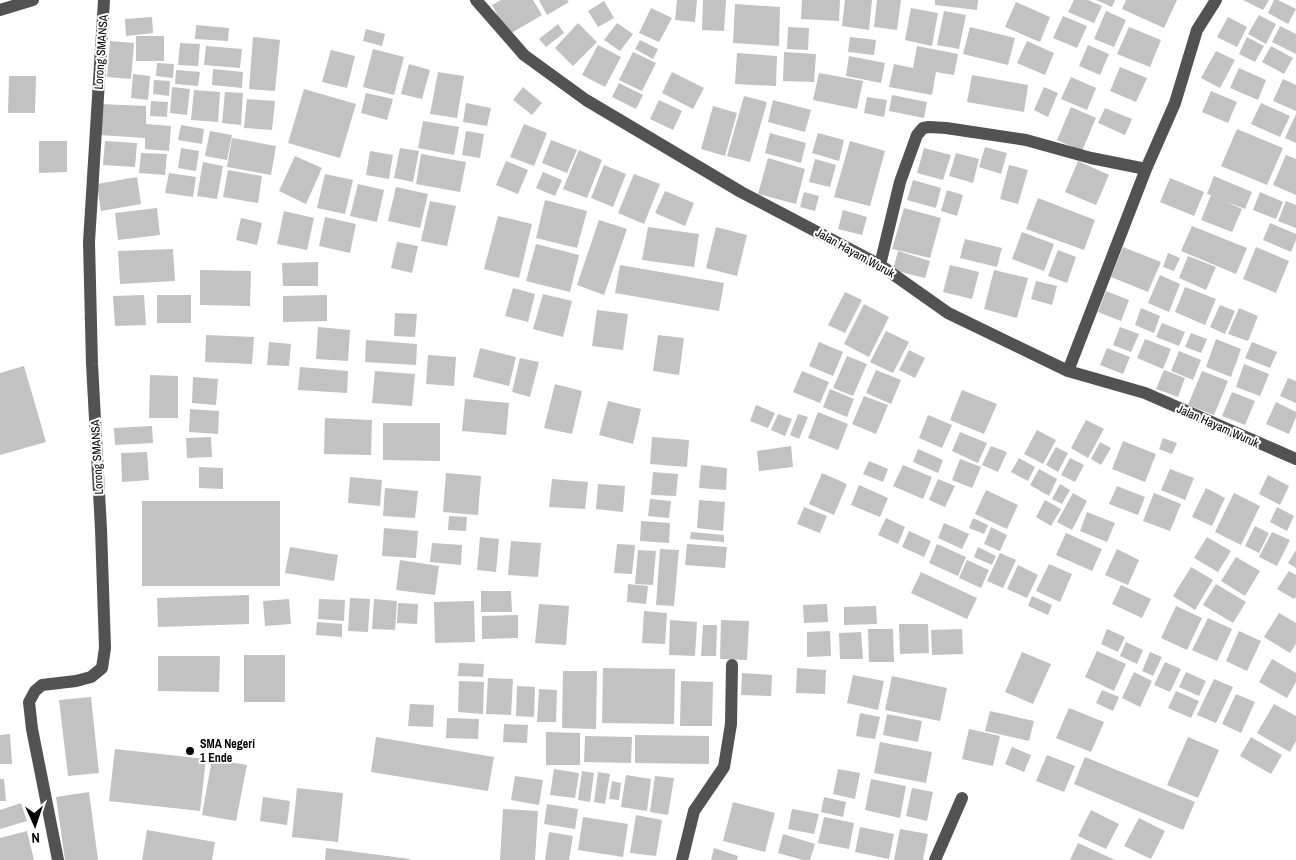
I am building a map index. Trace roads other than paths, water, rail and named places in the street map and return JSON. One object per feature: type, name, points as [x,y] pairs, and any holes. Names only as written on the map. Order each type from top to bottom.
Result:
[{"type":"street","points":[[0,10],[33,0]]},
{"type":"street","name":"Lorong SMANSA","points":[[58,860],[32,729],[29,702],[35,691],[42,685],[76,681],[91,676],[102,668],[105,648],[92,364],[89,242],[104,0]]},
{"type":"street","name":"Jalan Hayam Wuruk","points":[[476,0],[524,56],[586,100],[741,192],[880,265],[948,314],[1068,372],[1145,394],[1296,459]]},
{"type":"street","points":[[1068,372],[1146,170],[1175,103],[1198,30],[1216,0]]},
{"type":"street","points":[[880,265],[900,182],[917,136],[923,128],[946,128],[1026,140],[1091,158],[1146,170]]},
{"type":"street","points":[[682,860],[694,810],[724,768],[731,724],[732,665]]},
{"type":"street","points":[[935,860],[962,798]]},
{"type":"place","name":"SMA Negeri 1 Ende","points":[[190,751]]}]
